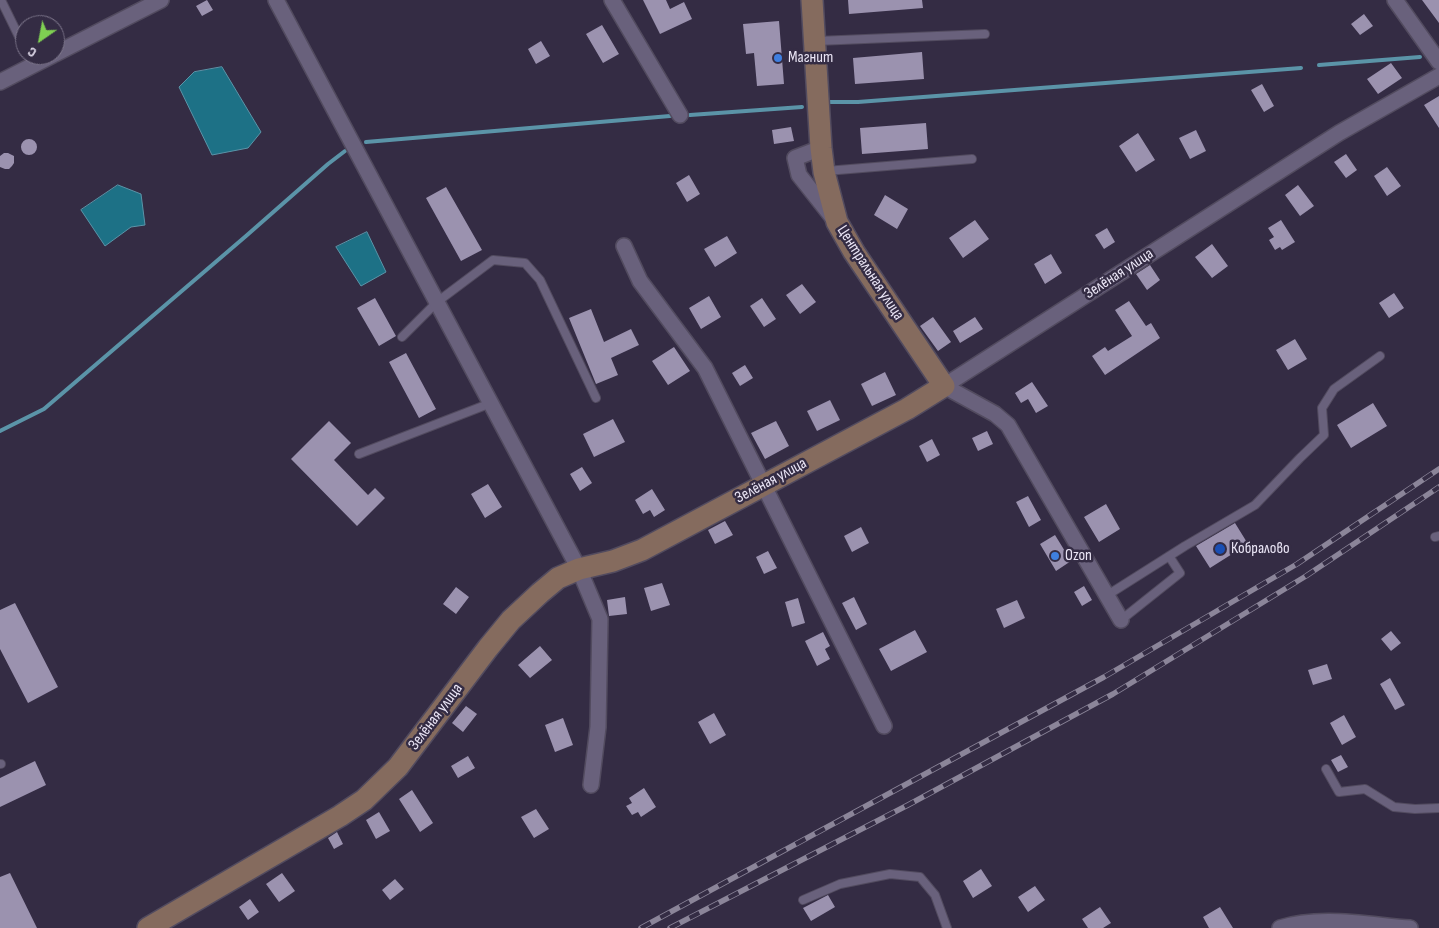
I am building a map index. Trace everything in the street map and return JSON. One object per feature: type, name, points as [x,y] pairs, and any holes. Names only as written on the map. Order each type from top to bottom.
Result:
[{"type":"street","points":[[65,48],[161,0]]},
{"type":"street","points":[[276,0],[579,569],[600,619],[598,727],[591,785]]},
{"type":"street","points":[[612,0],[680,115]]},
{"type":"street","name":"Центральная улица","points":[[812,0],[821,148],[824,172],[837,222],[854,252],[944,386]]},
{"type":"street","points":[[1395,0],[1439,62]]},
{"type":"street","points":[[0,82],[27,65]]},
{"type":"street","name":"Зелёная улица","points":[[148,928],[340,816],[364,800],[398,766],[488,648],[512,620],[558,578],[579,569],[612,561],[642,550],[907,409],[1339,133],[1439,76]]},
{"type":"street","points":[[821,148],[794,158],[799,176],[837,222]]},
{"type":"street","points":[[624,246],[640,281],[705,368],[884,726]]},
{"type":"street","points":[[944,386],[995,414],[1008,425],[1121,620]]},
{"type":"street","points":[[1280,928],[1305,923],[1325,922],[1410,928]]},
{"type":"lane","points":[[1,0],[15,29]]},
{"type":"lane","points":[[814,41],[985,34]]},
{"type":"lane","points":[[824,172],[972,159]]},
{"type":"lane","points":[[402,337],[437,302],[492,260],[525,263],[540,280],[596,398]]},
{"type":"lane","points":[[1106,596],[1255,505],[1324,435],[1322,408],[1334,389],[1380,356]]},
{"type":"lane","points":[[360,454],[491,403]]},
{"type":"lane","points":[[1121,620],[1180,573],[1169,556]]},
{"type":"lane","points":[[1326,769],[1339,792],[1364,789],[1394,807],[1415,809],[1439,808]]},
{"type":"lane","points":[[803,900],[840,884],[882,875],[920,877],[935,895],[947,928]]},
{"type":"water","points":[[222,67],[261,132],[248,148],[212,155],[179,87],[194,72]]},
{"type":"water","points":[[118,185],[141,194],[145,225],[131,227],[105,246],[81,210]]},
{"type":"water","points":[[367,232],[386,272],[361,286],[336,247]]},
{"type":"building","points":[[207,0],[213,10],[202,16],[196,6]]},
{"type":"building","points":[[643,0],[666,0],[670,9],[684,2],[692,19],[660,34]]},
{"type":"building","points":[[848,0],[922,0],[923,8],[849,14]]},
{"type":"building","points":[[1422,0],[1439,0],[1439,23]]},
{"type":"building","points":[[1364,14],[1373,26],[1360,35],[1351,24]]},
{"type":"building","points":[[779,21],[784,84],[757,86],[754,53],[746,54],[743,24]]},
{"type":"building","points":[[602,25],[619,54],[603,63],[586,34]]},
{"type":"building","points":[[541,41],[550,56],[536,64],[528,49]]},
{"type":"building","points":[[922,52],[924,79],[855,84],[853,58]]},
{"type":"building","points":[[1391,63],[1402,78],[1378,94],[1367,79]]},
{"type":"building","points":[[1262,84],[1274,106],[1264,112],[1251,90]]},
{"type":"building","points":[[1439,96],[1439,128],[1424,105]]},
{"type":"building","points":[[926,123],[928,149],[862,154],[860,128]]},
{"type":"building","points":[[791,127],[794,141],[774,144],[772,130]]},
{"type":"building","points":[[1196,130],[1206,151],[1190,159],[1179,138]]},
{"type":"building","points":[[1138,133],[1155,160],[1136,172],[1119,146]]},
{"type":"building","points":[[29,139],[35,141],[37,147],[35,153],[29,155],[23,153],[21,147],[23,141]]},
{"type":"building","points":[[4,153],[14,156],[14,163],[9,169],[0,167],[0,156]]},
{"type":"building","points":[[1346,154],[1357,170],[1346,178],[1334,162]]},
{"type":"building","points":[[1387,167],[1401,186],[1387,196],[1374,176]]},
{"type":"building","points":[[689,175],[700,194],[687,202],[676,183]]},
{"type":"building","points":[[1298,185],[1314,206],[1300,216],[1285,195]]},
{"type":"building","points":[[446,187],[482,250],[461,261],[426,198]]},
{"type":"building","points":[[885,195],[908,209],[897,229],[874,215]]},
{"type":"building","points":[[975,220],[989,239],[963,258],[949,238]]},
{"type":"building","points":[[1281,220],[1295,242],[1282,250],[1280,247],[1275,250],[1269,240],[1274,237],[1268,228]]},
{"type":"building","points":[[1107,228],[1115,242],[1104,249],[1095,235]]},
{"type":"building","points":[[727,236],[737,253],[715,267],[704,249]]},
{"type":"building","points":[[1212,244],[1228,266],[1212,278],[1195,257]]},
{"type":"building","points":[[1051,254],[1062,273],[1045,284],[1034,264]]},
{"type":"building","points":[[1150,265],[1160,280],[1147,290],[1136,274]]},
{"type":"building","points":[[802,284],[816,302],[800,314],[786,295]]},
{"type":"building","points":[[1394,293],[1404,308],[1389,318],[1379,303]]},
{"type":"building","points":[[709,296],[721,317],[701,329],[689,308]]},
{"type":"building","points":[[375,298],[396,336],[379,346],[357,308]]},
{"type":"building","points":[[762,298],[776,319],[764,327],[750,306]]},
{"type":"building","points":[[1129,301],[1146,326],[1151,323],[1160,338],[1105,375],[1092,356],[1105,347],[1108,351],[1132,336],[1115,310]]},
{"type":"building","points":[[591,309],[604,342],[631,329],[639,345],[611,358],[618,375],[596,384],[569,318]]},
{"type":"building","points":[[933,317],[951,342],[938,351],[920,326]]},
{"type":"building","points":[[975,317],[983,329],[960,343],[953,331]]},
{"type":"building","points":[[1295,339],[1307,359],[1288,370],[1276,350]]},
{"type":"building","points":[[674,347],[690,371],[668,385],[652,361]]},
{"type":"building","points":[[406,353],[436,409],[419,418],[389,362]]},
{"type":"building","points":[[745,365],[753,378],[740,386],[732,373]]},
{"type":"building","points":[[885,372],[896,395],[872,406],[861,384]]},
{"type":"building","points":[[1032,382],[1048,406],[1036,413],[1028,399],[1021,403],[1015,393]]},
{"type":"building","points":[[830,400],[840,420],[817,431],[807,411]]},
{"type":"building","points":[[1373,403],[1387,426],[1351,448],[1337,425]]},
{"type":"building","points":[[613,419],[625,442],[594,457],[583,434]]},
{"type":"building","points":[[329,421],[351,443],[334,460],[368,495],[375,488],[385,498],[357,526],[291,459]]},
{"type":"building","points":[[776,421],[789,446],[765,459],[751,433]]},
{"type":"building","points":[[987,431],[993,444],[978,451],[972,438]]},
{"type":"building","points":[[932,439],[940,455],[927,462],[919,446]]},
{"type":"building","points":[[582,467],[592,483],[580,491],[570,474]]},
{"type":"building","points":[[488,484],[502,507],[485,518],[471,494]]},
{"type":"building","points":[[652,489],[665,510],[654,517],[650,510],[643,514],[635,500]]},
{"type":"building","points":[[1028,496],[1041,520],[1029,527],[1016,502]]},
{"type":"building","points":[[1106,504],[1120,529],[1099,542],[1084,517]]},
{"type":"building","points":[[725,521],[733,535],[715,544],[708,530]]},
{"type":"building","points":[[1235,523],[1248,544],[1210,568],[1196,546]]},
{"type":"building","points":[[861,527],[869,543],[852,552],[844,536]]},
{"type":"building","points":[[1055,535],[1071,561],[1056,571],[1040,544]]},
{"type":"building","points":[[768,551],[777,568],[764,574],[756,557]]},
{"type":"building","points":[[662,583],[670,605],[651,611],[644,588]]},
{"type":"building","points":[[1084,586],[1092,600],[1082,606],[1074,592]]},
{"type":"building","points":[[456,587],[469,597],[456,614],[443,604]]},
{"type":"building","points":[[625,597],[627,614],[609,616],[607,600]]},
{"type":"building","points":[[854,597],[867,624],[856,630],[842,603]]},
{"type":"building","points":[[798,598],[805,623],[792,627],[785,602]]},
{"type":"building","points":[[1017,600],[1025,618],[1004,628],[996,609]]},
{"type":"building","points":[[15,603],[58,687],[28,703],[0,649],[0,610]]},
{"type":"building","points":[[915,630],[927,652],[891,671],[879,649]]},
{"type":"building","points":[[1391,631],[1401,643],[1391,651],[1381,639]]},
{"type":"building","points":[[823,632],[830,646],[825,649],[830,659],[817,666],[805,641]]},
{"type":"building","points":[[540,646],[552,660],[530,678],[518,665]]},
{"type":"building","points":[[1327,664],[1332,679],[1313,685],[1308,670]]},
{"type":"building","points":[[1390,678],[1405,705],[1395,710],[1380,684]]},
{"type":"building","points":[[466,706],[477,714],[463,732],[452,723]]},
{"type":"building","points":[[714,713],[726,735],[710,744],[698,722]]},
{"type":"building","points":[[1344,715],[1356,737],[1342,745],[1330,723]]},
{"type":"building","points":[[563,718],[573,745],[555,752],[545,725]]},
{"type":"building","points":[[1341,755],[1348,767],[1338,772],[1331,760]]},
{"type":"building","points":[[468,756],[475,768],[458,778],[451,766]]},
{"type":"building","points":[[35,761],[46,785],[0,807],[0,778]]},
{"type":"building","points":[[644,788],[656,807],[641,817],[638,812],[632,815],[626,806],[632,803],[629,798]]},
{"type":"building","points":[[412,790],[433,823],[420,832],[399,799]]},
{"type":"building","points":[[536,809],[549,829],[534,838],[521,817]]},
{"type":"building","points":[[379,812],[390,831],[376,839],[366,820]]},
{"type":"building","points":[[337,832],[343,844],[334,849],[328,838]]},
{"type":"building","points":[[981,869],[992,886],[973,898],[963,881]]},
{"type":"building","points":[[10,873],[37,928],[0,928],[0,877]]},
{"type":"building","points":[[282,873],[295,891],[279,902],[266,884]]},
{"type":"building","points":[[395,879],[404,889],[390,900],[382,890]]},
{"type":"building","points":[[1035,886],[1045,900],[1028,912],[1018,897]]},
{"type":"building","points":[[828,895],[835,907],[811,921],[803,908]]},
{"type":"building","points":[[250,899],[259,912],[248,920],[239,907]]},
{"type":"building","points":[[1100,907],[1111,923],[1103,928],[1088,928],[1082,919]]},
{"type":"building","points":[[1220,907],[1233,928],[1209,928],[1203,917]]},
{"type":"waterway","points":[[1319,65],[1420,57]]},
{"type":"waterway","points":[[830,102],[858,102],[1301,68]]},
{"type":"waterway","points":[[690,115],[802,107]]},
{"type":"waterway","points":[[366,142],[670,116]]},
{"type":"waterway","points":[[0,431],[44,409],[345,151]]},
{"type":"railway","points":[[641,928],[1104,677],[1297,564],[1439,469]]},
{"type":"railway","points":[[670,928],[908,805],[1113,694],[1306,576],[1439,487]]},
{"type":"place","name":"Магнит","points":[[778,58]]},
{"type":"place","name":"Кобралово","points":[[1220,549]]},
{"type":"place","name":"Ozon","points":[[1055,556]]}]
